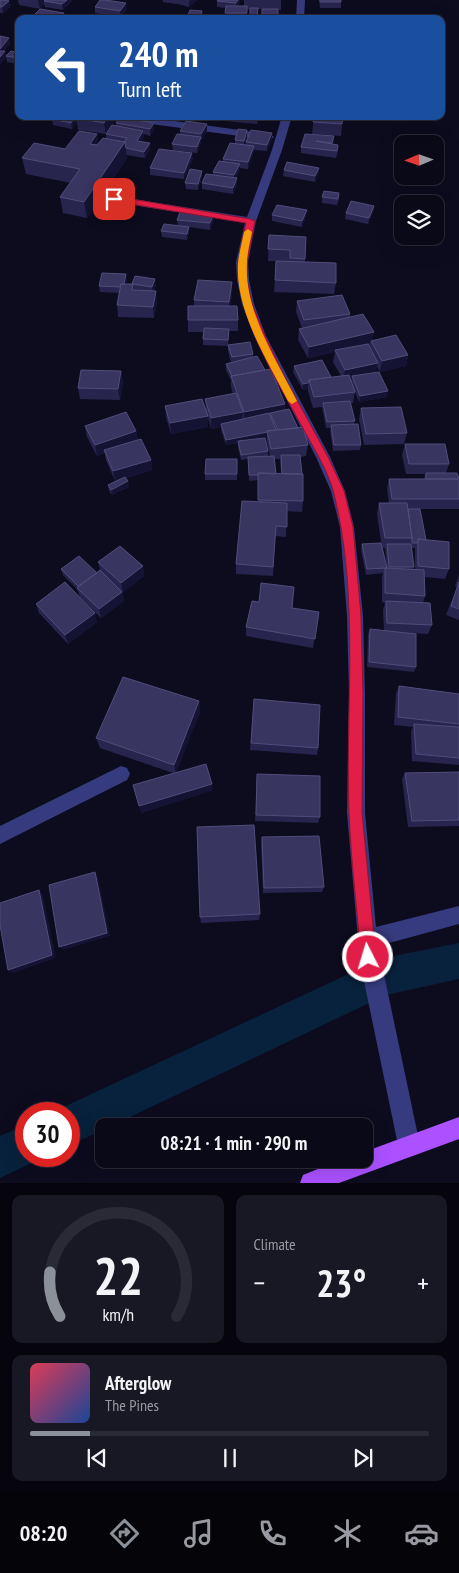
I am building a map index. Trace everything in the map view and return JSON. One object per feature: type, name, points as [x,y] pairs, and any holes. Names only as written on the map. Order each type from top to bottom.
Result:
[{"type":"main road","points":[[310,1183],[408,1145],[459,1128]]},
{"type":"street","points":[[300,15],[301,0]]},
{"type":"street","points":[[145,120],[280,138]]},
{"type":"street","points":[[285,120],[250,221],[242,262],[243,280],[248,304],[260,336],[323,457],[338,491],[347,527],[355,616],[357,693],[356,813],[368,948],[408,1145]]},
{"type":"street","points":[[114,199],[250,221]]},
{"type":"street","points":[[0,835],[121,774]]},
{"type":"street","points":[[368,948],[459,915]]},
{"type":"building","points":[[0,0],[5,0],[9,1],[0,7]]},
{"type":"building","points":[[45,0],[67,0],[62,4]]},
{"type":"building","points":[[100,0],[126,3],[120,11],[95,7]]},
{"type":"building","points":[[218,0],[238,0],[236,3]]},
{"type":"building","points":[[320,0],[341,0],[341,2],[320,2]]},
{"type":"building","points":[[226,6],[247,6],[247,13],[225,13]]},
{"type":"building","points":[[250,8],[258,8],[257,15],[250,15]]},
{"type":"building","points":[[40,9],[64,13],[62,15],[34,15]]},
{"type":"building","points":[[262,9],[278,9],[278,15],[262,15]]},
{"type":"building","points":[[190,10],[202,11],[201,15],[188,15]]},
{"type":"building","points":[[0,36],[9,38],[0,49]]},
{"type":"building","points":[[11,51],[15,52],[15,57],[6,56]]},
{"type":"building","points":[[57,120],[73,120],[71,123]]},
{"type":"building","points":[[88,120],[106,120],[104,123]]},
{"type":"building","points":[[118,120],[137,120],[154,123],[150,129],[116,123]]},
{"type":"building","points":[[313,120],[342,120],[342,124],[313,122]]},
{"type":"building","points":[[186,121],[207,124],[201,134],[180,131]]},
{"type":"building","points":[[112,125],[143,131],[137,141],[150,143],[144,152],[126,148],[124,142],[127,138],[106,134]]},
{"type":"building","points":[[238,129],[247,130],[244,141],[235,140]]},
{"type":"building","points":[[251,130],[272,133],[267,145],[246,142]]},
{"type":"building","points":[[79,131],[97,134],[90,144],[97,145],[103,138],[125,142],[84,202],[60,197],[80,169],[22,158],[34,143],[65,149]]},
{"type":"building","points":[[177,134],[201,137],[197,147],[172,144]]},
{"type":"building","points":[[305,134],[334,136],[332,143],[316,141],[338,145],[337,151],[301,147]]},
{"type":"building","points":[[230,143],[254,146],[248,162],[223,159]]},
{"type":"building","points":[[159,149],[192,153],[184,173],[150,168]]},
{"type":"building","points":[[219,161],[240,164],[234,175],[213,172]]},
{"type":"building","points":[[287,162],[319,168],[315,176],[284,170]]},
{"type":"building","points":[[190,169],[202,171],[198,184],[185,183]]},
{"type":"building","points":[[206,174],[237,178],[233,188],[202,183]]},
{"type":"building","points":[[324,191],[339,193],[338,199],[322,197]]},
{"type":"building","points":[[351,201],[374,206],[369,218],[346,213]]},
{"type":"building","points":[[277,205],[307,210],[302,221],[272,215]]},
{"type":"building","points":[[181,209],[214,213],[210,223],[177,220]]},
{"type":"building","points":[[164,224],[189,227],[187,234],[161,231]]},
{"type":"building","points":[[269,235],[306,237],[305,259],[290,258],[290,250],[268,249]]},
{"type":"building","points":[[276,261],[336,263],[336,283],[275,280]]},
{"type":"building","points":[[102,273],[126,274],[124,284],[121,284],[120,287],[99,286]]},
{"type":"building","points":[[135,276],[155,279],[152,287],[132,284]]},
{"type":"building","points":[[198,280],[232,282],[229,302],[194,300]]},
{"type":"building","points":[[121,284],[133,284],[132,290],[156,291],[153,307],[117,305]]},
{"type":"building","points":[[342,295],[350,314],[304,320],[297,301]]},
{"type":"building","points":[[188,306],[237,306],[238,320],[188,320]]},
{"type":"building","points":[[363,314],[374,332],[309,347],[299,329]]},
{"type":"building","points":[[204,328],[229,329],[228,340],[203,339]]},
{"type":"building","points":[[396,335],[408,355],[382,361],[371,341]]},
{"type":"building","points":[[250,342],[253,354],[232,357],[228,345]]},
{"type":"building","points":[[368,344],[378,363],[345,370],[335,350]]},
{"type":"building","points":[[257,356],[265,370],[232,376],[226,364]]},
{"type":"building","points":[[322,360],[331,377],[309,380],[308,383],[303,384],[294,366]]},
{"type":"building","points":[[271,369],[285,404],[244,412],[231,376]]},
{"type":"building","points":[[81,370],[121,371],[118,389],[78,388]]},
{"type":"building","points":[[379,372],[388,391],[360,396],[352,376]]},
{"type":"building","points":[[349,375],[355,392],[314,397],[309,380]]},
{"type":"building","points":[[236,393],[243,412],[211,418],[205,399]]},
{"type":"building","points":[[202,399],[208,416],[170,423],[165,406]]},
{"type":"building","points":[[350,401],[355,421],[327,422],[323,403]]},
{"type":"building","points":[[401,407],[407,433],[366,434],[361,408]]},
{"type":"building","points":[[289,409],[298,428],[278,430],[270,413]]},
{"type":"building","points":[[126,412],[136,431],[95,445],[85,426]]},
{"type":"building","points":[[269,413],[276,430],[226,440],[221,424]]},
{"type":"building","points":[[358,424],[361,445],[334,445],[331,425]]},
{"type":"building","points":[[303,427],[308,445],[271,449],[267,431]]},
{"type":"building","points":[[265,438],[268,451],[241,455],[238,441]]},
{"type":"building","points":[[141,439],[151,460],[113,471],[104,450]]},
{"type":"building","points":[[405,444],[445,444],[449,464],[409,464]]},
{"type":"building","points":[[281,455],[300,455],[302,474],[282,474]]},
{"type":"building","points":[[274,456],[276,474],[258,473],[258,475],[249,475],[248,457]]},
{"type":"building","points":[[206,459],[237,459],[237,474],[205,474]]},
{"type":"building","points":[[258,473],[303,474],[303,501],[258,500]]},
{"type":"building","points":[[426,473],[457,473],[459,479],[426,479]]},
{"type":"building","points":[[125,477],[128,481],[111,490],[108,485]]},
{"type":"building","points":[[389,479],[459,479],[459,499],[392,499]]},
{"type":"building","points":[[242,501],[287,503],[287,527],[276,526],[273,567],[236,564]]},
{"type":"building","points":[[379,503],[407,503],[412,538],[385,538]]},
{"type":"building","points":[[408,509],[420,509],[426,540],[418,539],[417,543],[412,543]]},
{"type":"building","points":[[418,539],[449,542],[449,569],[418,566]]},
{"type":"building","points":[[381,543],[387,568],[367,569],[362,544]]},
{"type":"building","points":[[387,544],[411,544],[414,567],[389,567]]},
{"type":"building","points":[[120,546],[143,566],[121,583],[98,562]]},
{"type":"building","points":[[79,556],[97,573],[78,586],[61,569]]},
{"type":"building","points":[[385,568],[424,570],[425,596],[385,593]]},
{"type":"building","points":[[100,570],[122,592],[99,609],[77,588]]},
{"type":"building","points":[[65,582],[95,613],[65,635],[36,604]]},
{"type":"building","points":[[459,582],[459,609],[451,606]]},
{"type":"building","points":[[261,583],[294,587],[292,608],[319,612],[315,639],[246,627],[252,601],[259,602]]},
{"type":"building","points":[[386,601],[430,603],[432,625],[387,623]]},
{"type":"building","points":[[370,629],[416,634],[416,667],[369,662]]},
{"type":"building","points":[[123,677],[199,701],[174,765],[96,738]]},
{"type":"building","points":[[399,686],[459,694],[459,724],[398,717]]},
{"type":"building","points":[[254,699],[320,705],[318,748],[251,743]]},
{"type":"building","points":[[414,724],[459,727],[459,758],[416,754]]},
{"type":"building","points":[[206,764],[212,784],[139,806],[133,785]]},
{"type":"building","points":[[459,772],[459,820],[412,821],[405,773]]},
{"type":"building","points":[[257,774],[320,776],[320,817],[256,815]]},
{"type":"building","points":[[254,825],[260,914],[200,917],[197,827]]},
{"type":"building","points":[[319,836],[324,887],[264,888],[262,837]]},
{"type":"building","points":[[95,872],[107,933],[59,947],[49,885]]},
{"type":"building","points":[[39,890],[52,955],[8,970],[0,925],[0,903]]},
{"type":"waterway","points":[[80,1120],[383,977],[459,961]]},
{"type":"waterway","points":[[0,1157],[15,1150]]},
{"type":"slow traffic","points":[[248,232],[242,262],[243,280],[248,304],[260,336],[292,401]]},
{"type":"route","points":[[114,199],[250,221],[242,262],[243,280],[248,304],[260,336],[302,420],[323,457],[338,491],[347,527],[355,616],[357,693],[356,813],[368,957]]}]
